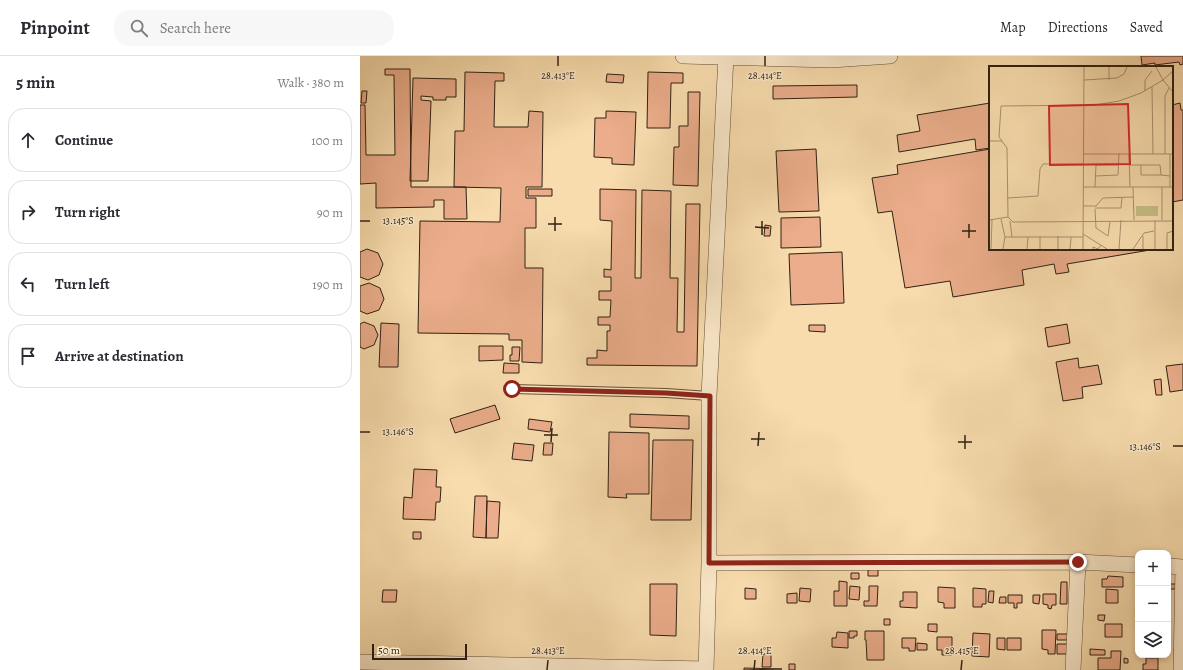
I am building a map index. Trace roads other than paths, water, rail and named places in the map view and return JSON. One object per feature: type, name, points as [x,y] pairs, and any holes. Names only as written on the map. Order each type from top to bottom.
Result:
[{"type":"street","points":[[683,56],[831,60],[890,56]]},
{"type":"street","points":[[360,662],[706,670],[709,563],[710,396],[726,57]]},
{"type":"street","points":[[709,563],[1078,562],[1135,565]]},
{"type":"street","points":[[1074,670],[1078,562]]},
{"type":"street","points":[[1171,566],[1183,567],[1181,670]]},
{"type":"lane","points":[[512,389],[666,393],[710,396]]}]
